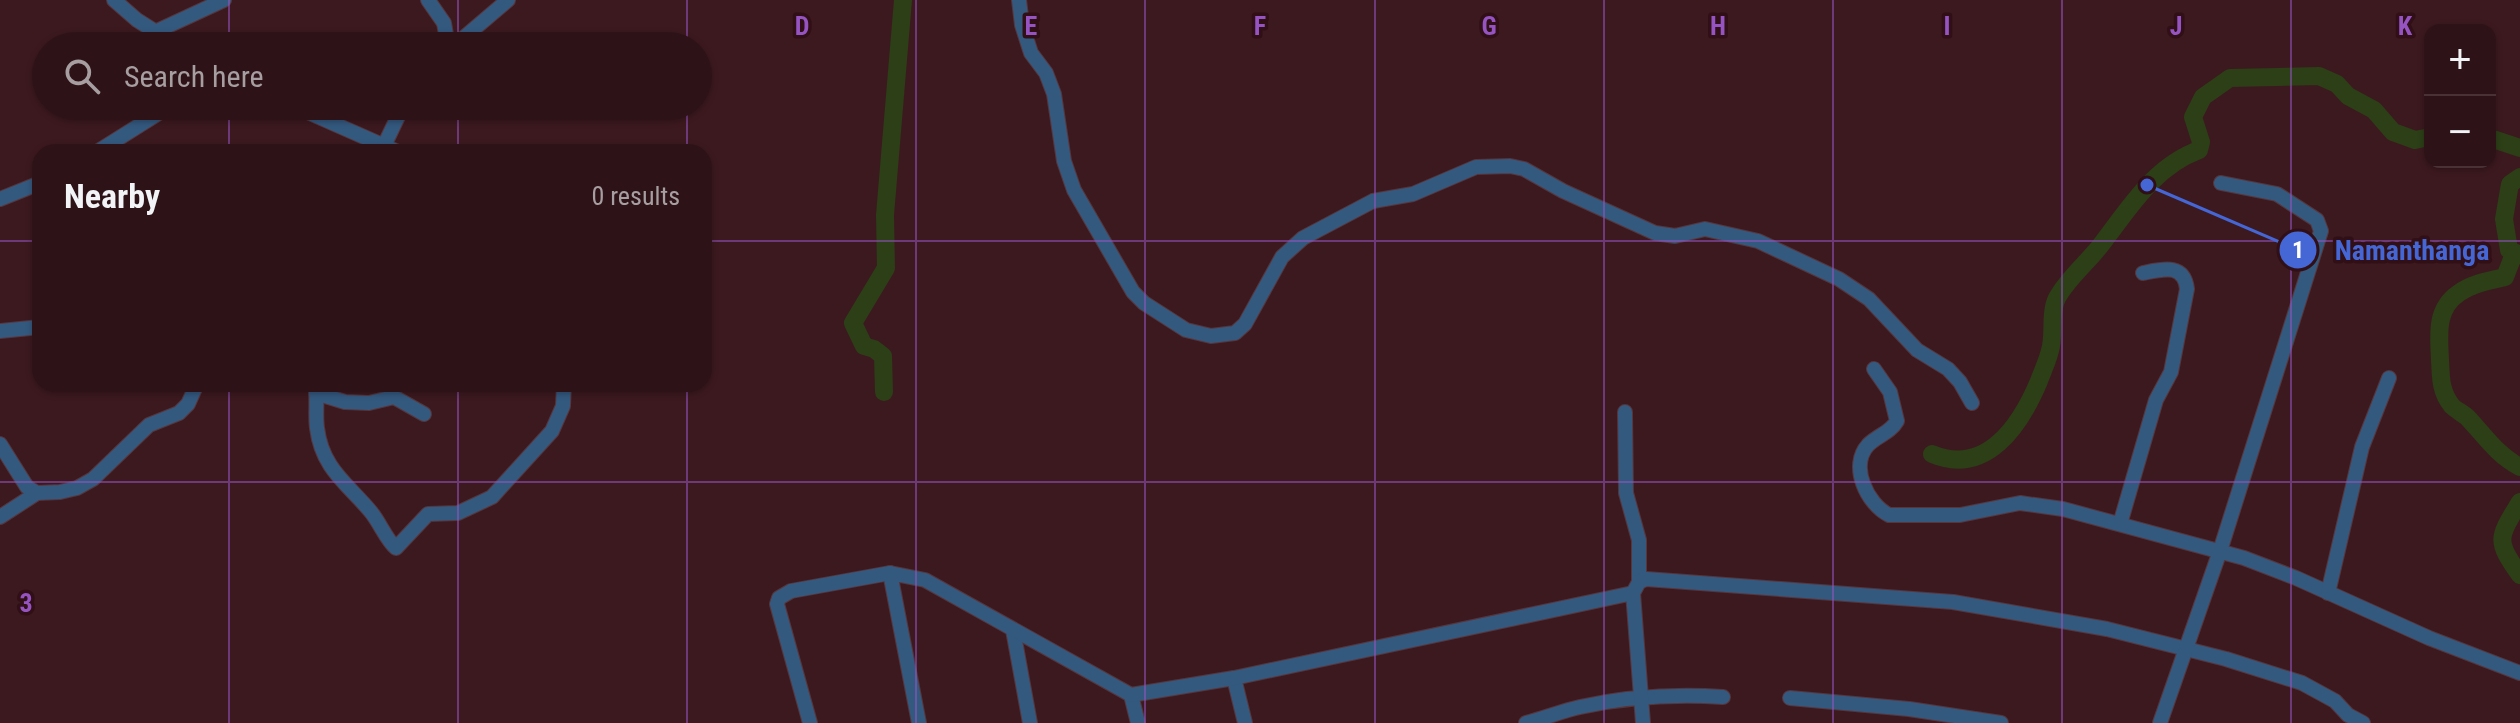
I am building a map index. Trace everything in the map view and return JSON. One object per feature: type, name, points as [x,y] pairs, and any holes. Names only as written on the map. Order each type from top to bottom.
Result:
[{"type":"street","points":[[114,0],[155,32],[224,0]]},
{"type":"street","points":[[428,0],[447,32]]},
{"type":"street","points":[[468,32],[508,0]]},
{"type":"street","points":[[1019,0],[1022,25],[1031,53],[1046,73],[1054,94],[1064,161],[1074,190],[1133,292],[1144,303],[1186,330],[1211,336],[1235,333],[1245,324],[1282,257],[1303,238],[1373,201],[1413,194],[1476,167],[1510,166],[1524,169],[1563,191],[1655,233],[1675,236],[1705,229],[1758,241],[1839,279],[1869,299],[1917,350],[1948,369],[1972,403]]},
{"type":"street","points":[[110,144],[148,120]]},
{"type":"street","points":[[324,120],[375,144]]},
{"type":"street","points":[[385,144],[396,120]]},
{"type":"street","points":[[2160,723],[2220,551],[2321,231],[2317,220],[2277,194],[2221,183]]},
{"type":"street","points":[[0,199],[32,186]]},
{"type":"street","points":[[2120,524],[2156,400],[2171,372],[2187,289],[2186,279],[2180,272],[2169,268],[2143,273]]},
{"type":"street","points":[[0,331],[32,328]]},
{"type":"street","points":[[1874,369],[1890,392],[1897,421],[1865,448],[1860,463],[1867,494],[1881,512],[1914,517],[1960,515],[2020,503],[2063,509],[2244,558],[2401,627],[2520,673]]},
{"type":"street","points":[[2328,593],[2362,447],[2389,378]]},
{"type":"street","points":[[0,517],[37,493],[69,490],[93,479],[149,425],[179,413],[193,392]]},
{"type":"street","points":[[316,392],[317,429],[333,473],[364,503],[396,548],[428,514],[458,513],[492,497],[552,431],[563,406],[564,392]]},
{"type":"street","points":[[322,392],[334,400],[357,403],[394,397],[424,414]]},
{"type":"street","points":[[1625,412],[1626,493],[1639,540],[1636,587],[1643,723]]},
{"type":"street","points":[[0,444],[18,468],[27,487],[37,493]]},
{"type":"street","points":[[810,723],[777,604],[779,598],[791,591],[890,573],[925,580],[1131,695],[1234,678],[1636,587],[1646,579],[1953,602],[2107,629],[2302,683],[2335,701],[2348,715],[2363,723]]},
{"type":"street","points":[[890,573],[919,723]]},
{"type":"street","points":[[1013,630],[1030,723]]},
{"type":"street","points":[[1234,678],[1245,723]]},
{"type":"street","points":[[1131,695],[1138,723]]},
{"type":"street","points":[[1526,723],[1580,707],[1685,695],[1723,697]]},
{"type":"street","points":[[1790,698],[1909,709],[2001,723]]},
{"type":"waterway","points":[[884,392],[883,356],[864,346],[853,323],[886,268],[885,215],[903,0]]},
{"type":"waterway","points":[[1932,454],[1952,459],[1969,458],[1985,452],[2012,429],[2031,397],[2047,359],[2054,309],[2061,291],[2155,178],[2199,150],[2201,142],[2193,117],[2203,97],[2230,78],[2319,76],[2337,84],[2348,96],[2374,110],[2393,132],[2415,140],[2424,138]]},
{"type":"waterway","points":[[2496,140],[2520,148]]},
{"type":"waterway","points":[[2520,177],[2510,184],[2504,219],[2509,250],[2520,255]]},
{"type":"waterway","points":[[2514,254],[2505,277],[2470,287],[2451,299],[2442,315],[2439,341],[2442,384],[2448,400],[2498,451],[2520,467]]},
{"type":"waterway","points":[[2520,502],[2502,539],[2506,554],[2520,575]]},
{"type":"place","name":"Namanthanga","points":[[2147,185]]}]
